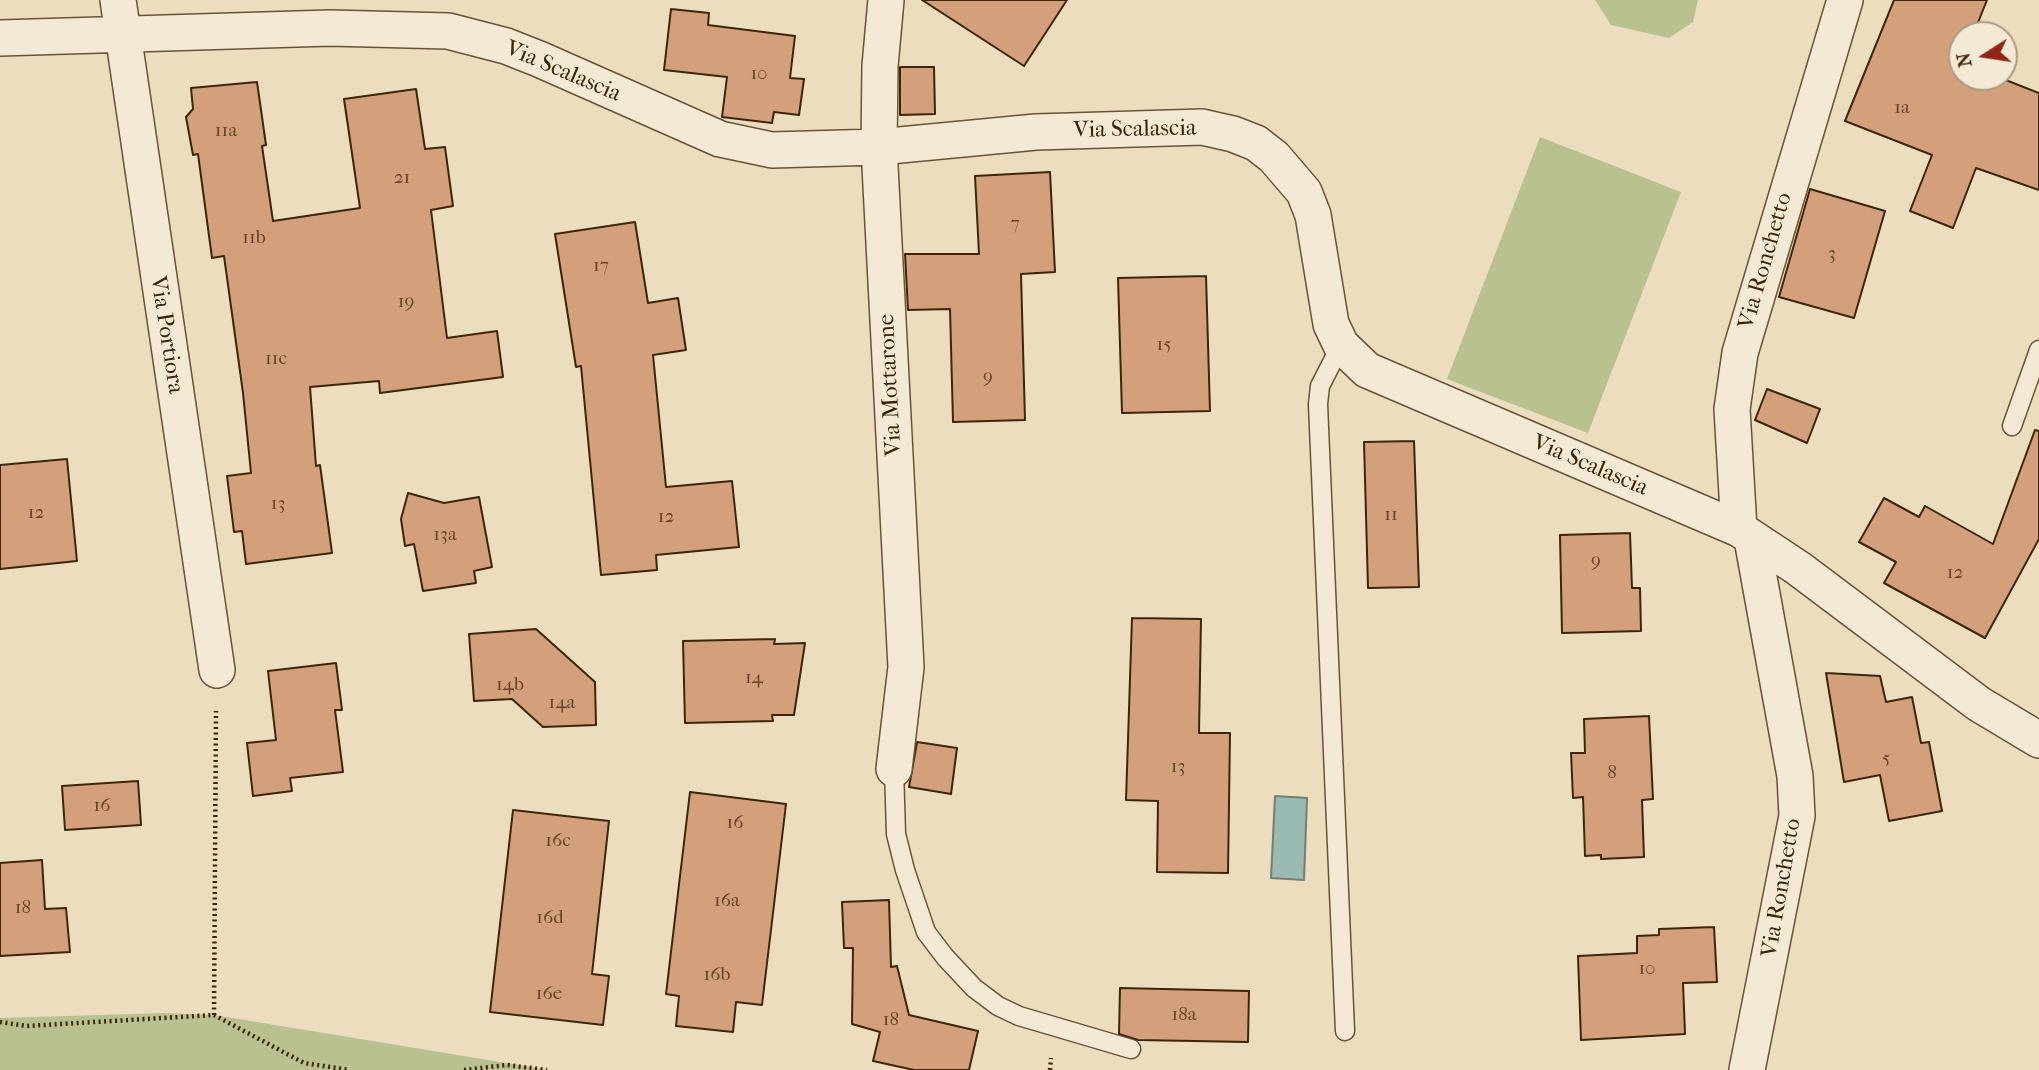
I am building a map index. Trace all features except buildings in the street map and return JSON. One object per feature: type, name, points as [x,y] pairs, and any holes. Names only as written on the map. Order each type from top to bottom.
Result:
[{"type":"street","name":"Via Mottarone","points":[[886,0],[880,66],[879,147],[906,667],[894,769]]},
{"type":"street","name":"Via Ronchetto","points":[[1746,1070],[1797,816],[1795,776],[1745,534],[1732,409],[1740,354],[1844,0]]},
{"type":"street","name":"Via Scalascia","points":[[0,38],[24,40],[120,17],[448,32],[528,54],[720,139],[772,150],[879,147],[1036,132],[1172,127],[1202,127],[1233,134],[1256,143],[1290,174],[1304,192],[1313,215],[1331,324],[1341,345],[1367,370],[1745,534],[1798,568],[1979,704],[2039,740]]},
{"type":"street","name":"Via Portiora","points":[[120,17],[216,670]]},
{"type":"lane","points":[[1341,345],[1320,386],[1318,404],[1345,1031]]},
{"type":"lane","points":[[2012,426],[2039,350]]},
{"type":"lane","points":[[894,769],[896,834],[905,870],[926,932],[945,957],[974,988],[998,1006],[1019,1016],[1131,1049]]},
{"type":"path","points":[[214,1015],[216,670]]},
{"type":"path","points":[[0,1022],[27,1026],[214,1015],[304,1063],[349,1070]]},
{"type":"path","points":[[464,1070],[507,1065],[547,1070]]},
{"type":"green space","points":[[1595,0],[1698,0],[1693,22],[1669,38],[1611,25]]},
{"type":"green space","points":[[1540,137],[1681,192],[1588,433],[1447,379]]},
{"type":"green space","points":[[164,1013],[214,1015],[549,1070],[0,1070],[0,1018]]},
{"type":"water","points":[[1275,796],[1307,798],[1304,880],[1271,878]]}]
